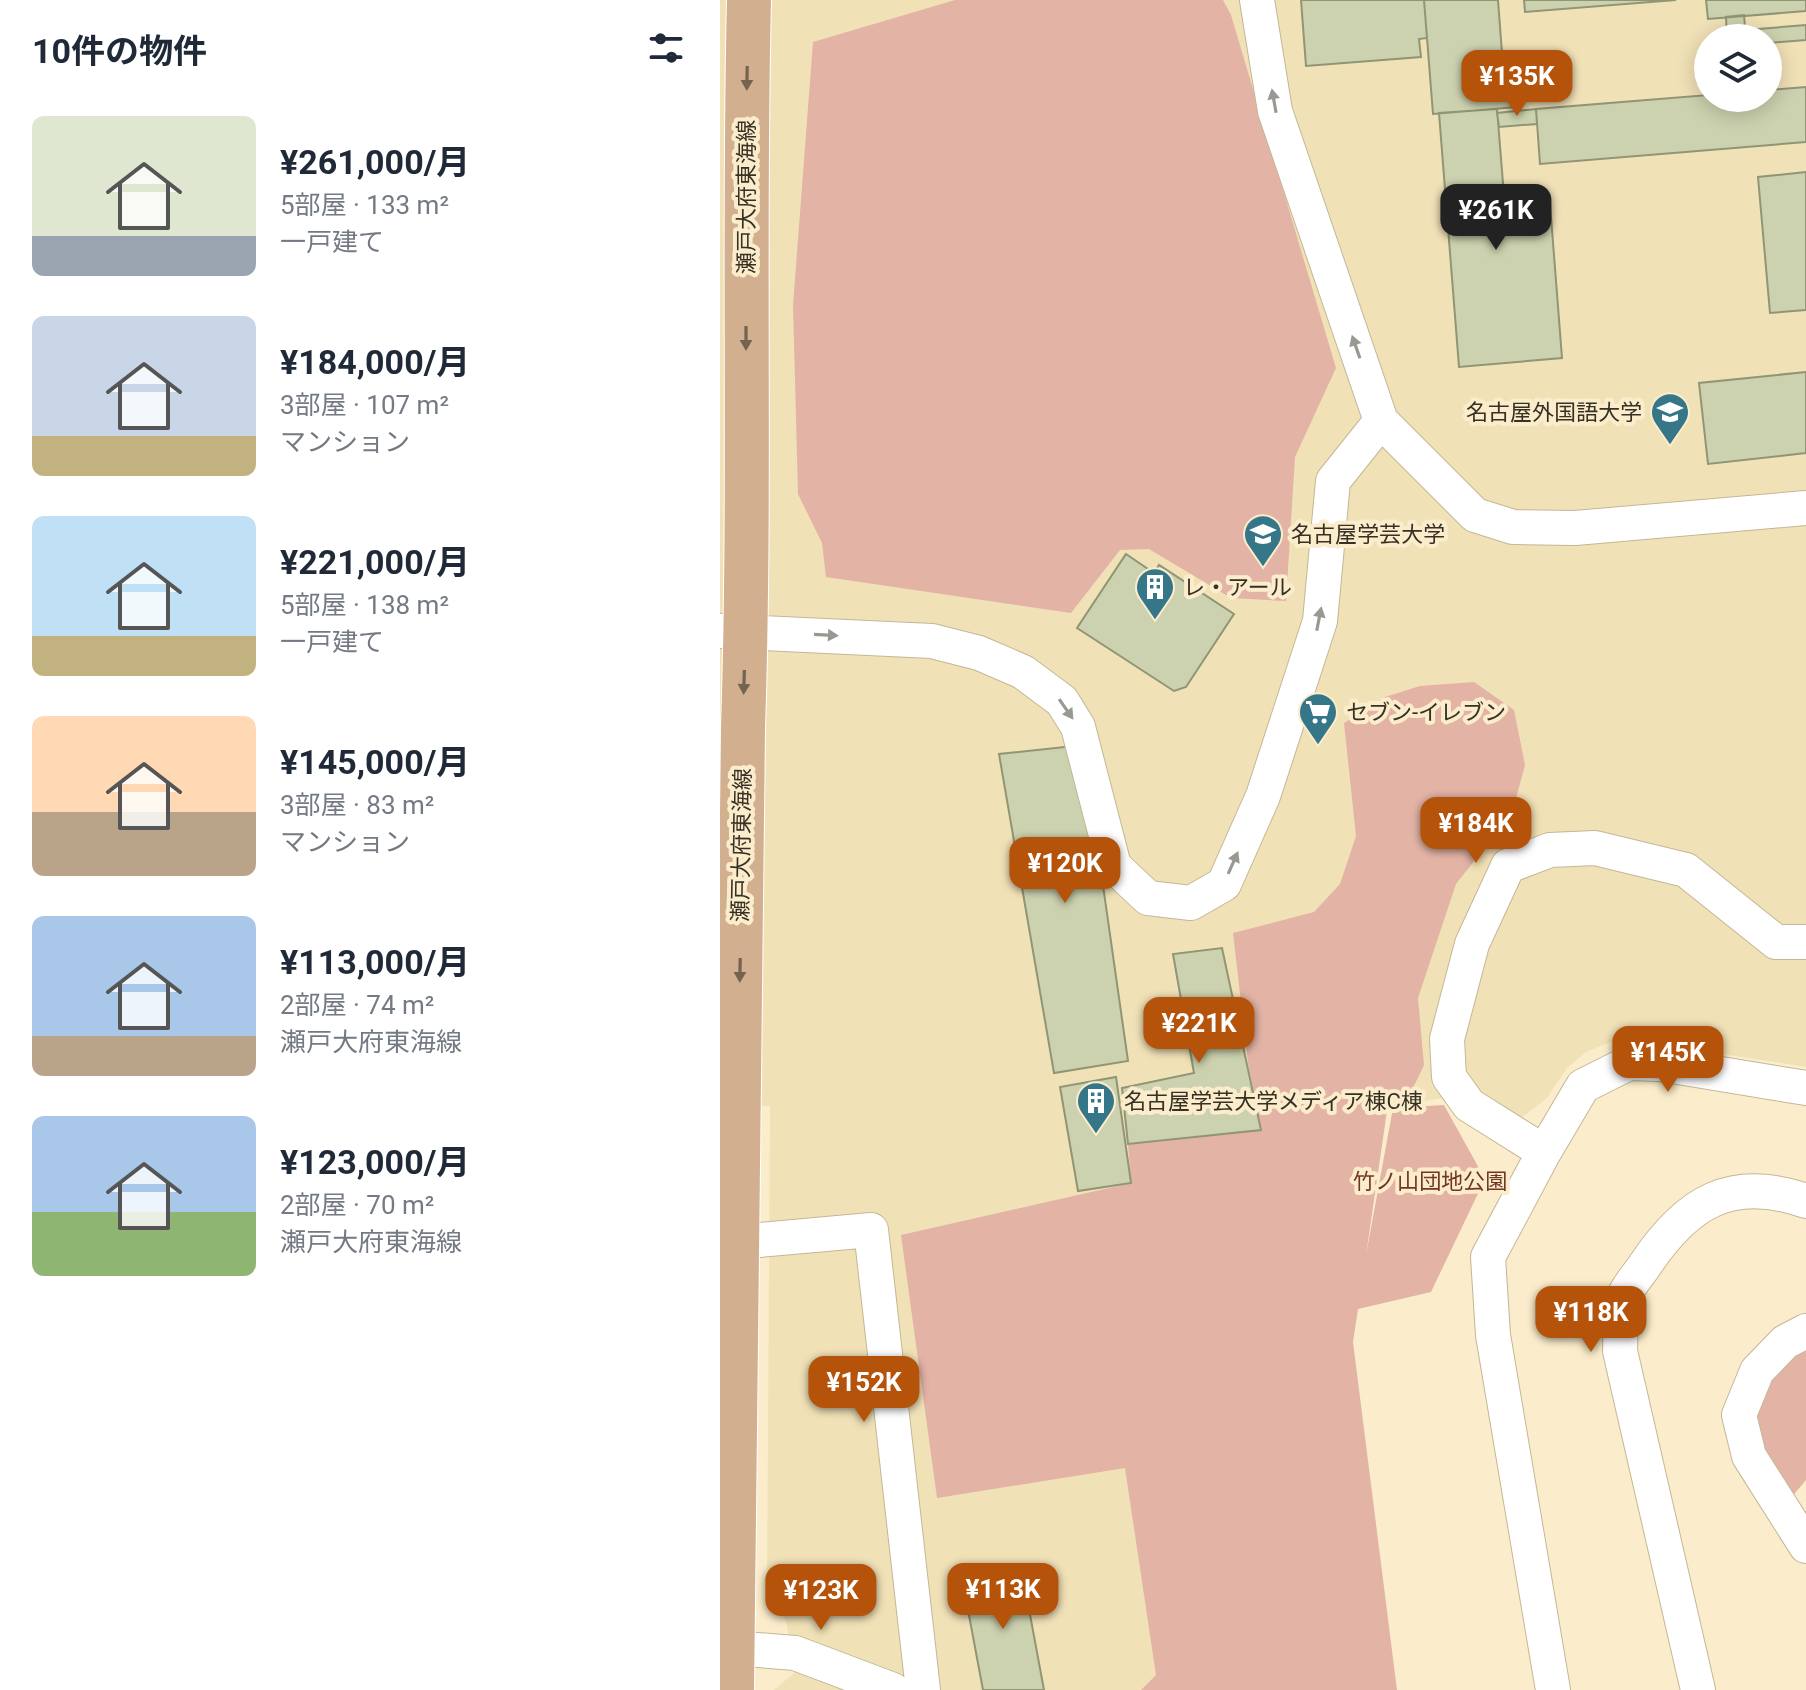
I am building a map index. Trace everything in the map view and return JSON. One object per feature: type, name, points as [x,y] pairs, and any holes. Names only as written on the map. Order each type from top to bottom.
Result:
[{"type":"main road","name":"瀬戸大府東海線","points":[[732,1669],[737,1242],[733,631],[749,0]]},
{"type":"street","points":[[1257,0],[1275,111],[1381,421],[1475,515],[1513,527],[1575,528],[1806,508]]},
{"type":"street","points":[[733,631],[932,641],[979,653],[1023,672],[1062,701],[1078,727],[1114,866],[1148,898],[1191,903],[1224,884],[1263,796],[1320,621],[1333,481],[1381,421]]},
{"type":"street","points":[[1544,1152],[1469,1105],[1449,1077],[1447,1039],[1472,944],[1508,866],[1550,850],[1595,848],[1686,870],[1776,942],[1806,942]]},
{"type":"street","points":[[1553,1690],[1493,1335],[1488,1257],[1583,1086],[1629,1063],[1660,1064],[1806,1088]]},
{"type":"street","points":[[1698,1690],[1620,1351],[1624,1297],[1662,1240],[1711,1198],[1748,1190],[1806,1201]]},
{"type":"street","points":[[737,1242],[871,1230],[923,1690]]},
{"type":"street","points":[[1806,1331],[1785,1342],[1757,1371],[1739,1415],[1749,1456],[1806,1546]]},
{"type":"street","points":[[732,1669],[795,1653],[893,1690]]},
{"type":"shaded area","name":"名古屋学芸大学","points":[[720,0],[1806,0],[1806,1067],[1621,1038],[1586,1052],[1567,1068],[1547,1098],[1520,1119],[1444,1098],[1296,1120],[1174,1690],[774,1690],[794,1673],[786,1620],[767,1595],[770,1106],[720,1105]]},
{"type":"green space","points":[[955,0],[1223,0],[1231,15],[1336,368],[1295,457],[1286,601],[1231,598],[1149,549],[1120,550],[1071,613],[826,577],[822,543],[798,494],[793,305],[813,42]]},
{"type":"green space","name":"竹ノ山団地公園","points":[[1474,682],[1514,710],[1525,765],[1512,813],[1456,884],[1418,998],[1424,1065],[1413,1088],[1388,1104],[1366,1255],[1393,1108],[1444,1105],[1485,1179],[1431,1292],[1358,1309],[1353,1342],[1397,1690],[1141,1690],[1156,1675],[1125,1468],[937,1498],[901,1235],[1131,1183],[1128,1144],[1261,1129],[1248,1063],[1233,933],[1314,912],[1340,884],[1356,836],[1344,723],[1385,697],[1420,686]]},
{"type":"green space","points":[[1806,1344],[1806,1480],[1790,1499],[1760,1454],[1748,1414],[1764,1379]]},
{"type":"building","points":[[1301,0],[1424,0],[1427,38],[1419,39],[1421,57],[1306,66]]},
{"type":"building","points":[[1424,0],[1498,0],[1505,93],[1516,92],[1517,107],[1433,114]]},
{"type":"building","points":[[1524,0],[1676,0],[1525,12]]},
{"type":"building","points":[[1706,0],[1806,0],[1806,11],[1708,19]]},
{"type":"building","points":[[1744,15],[1745,24],[1726,24],[1726,17]]},
{"type":"building","points":[[1806,25],[1806,40],[1782,42],[1782,27]]},
{"type":"building","points":[[1806,87],[1806,142],[1540,164],[1536,109],[1694,96],[1694,112],[1782,112],[1782,89]]},
{"type":"building","points":[[1497,109],[1505,208],[1550,204],[1562,358],[1459,367],[1439,113]]},
{"type":"building","points":[[1536,109],[1537,124],[1499,127],[1497,113]]},
{"type":"building","points":[[1806,172],[1806,310],[1770,313],[1758,177]]},
{"type":"building","points":[[1806,372],[1806,453],[1708,464],[1699,383]]},
{"type":"building","name":"レ・アール","points":[[1126,554],[1154,573],[1159,565],[1234,614],[1186,687],[1174,691],[1077,628]]},
{"type":"building","points":[[1083,745],[1128,1061],[1054,1073],[999,754]]},
{"type":"building","points":[[1222,948],[1261,1130],[1128,1144],[1122,1088],[1194,1073],[1173,954]]},
{"type":"building","name":"名古屋学芸大学メディア棟C棟","points":[[1116,1077],[1131,1183],[1078,1191],[1060,1087]]},
{"type":"building","points":[[1021,1566],[1044,1690],[983,1690],[962,1578]]},
{"type":"place","name":"名古屋外国語大学","points":[[1670,446]]},
{"type":"place","name":"名古屋学芸大学","points":[[1263,568]]},
{"type":"place","name":"レ・アール","points":[[1155,621]]},
{"type":"place","name":"セブン-イレブン","points":[[1318,746]]},
{"type":"place","name":"名古屋学芸大学メディア棟C棟","points":[[1096,1135]]}]
